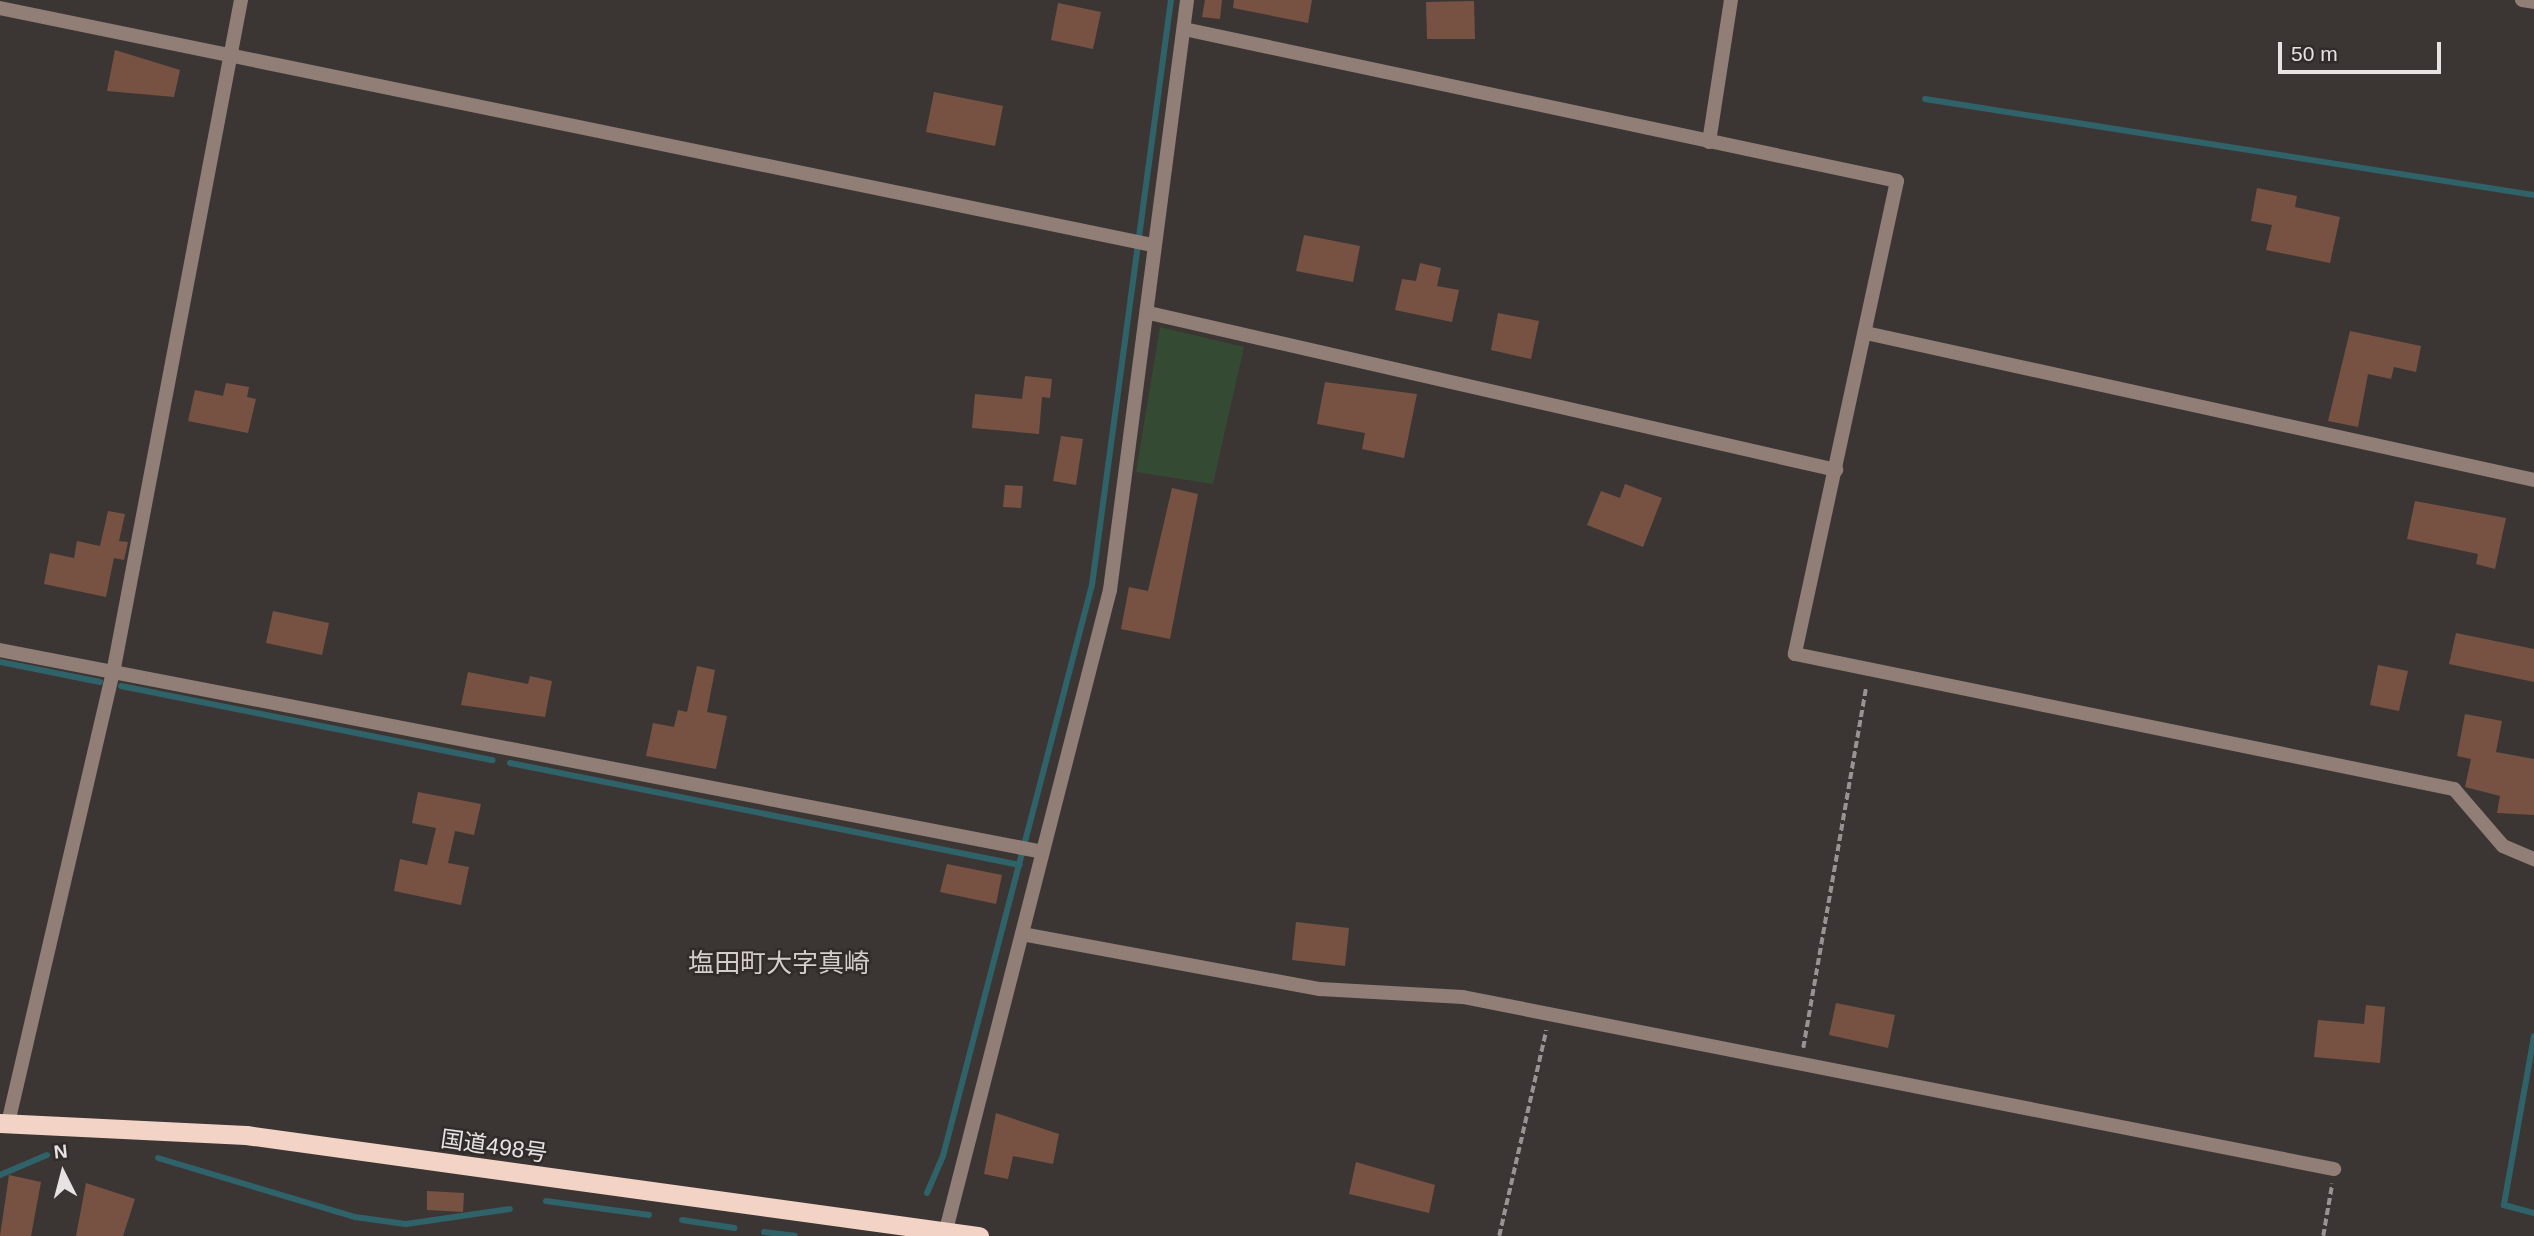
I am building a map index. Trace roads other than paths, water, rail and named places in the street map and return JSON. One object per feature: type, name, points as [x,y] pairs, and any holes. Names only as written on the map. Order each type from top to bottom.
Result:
[{"type":"highway","name":"国道498号","points":[[4,1123],[246,1135],[979,1236]]},
{"type":"street","points":[[4,1123],[113,673],[241,0]]},
{"type":"street","points":[[946,1230],[1110,590],[1149,313],[1153,245],[1187,0]]},
{"type":"street","points":[[1709,142],[1731,0]]},
{"type":"street","points":[[2522,0],[2534,2]]},
{"type":"street","points":[[0,8],[1153,245]]},
{"type":"street","points":[[1184,29],[1897,181],[1795,654],[2454,789],[2503,846],[2534,859]]},
{"type":"street","points":[[1149,313],[1836,470]]},
{"type":"street","points":[[1866,333],[2534,480]]},
{"type":"street","points":[[0,650],[1043,852]]},
{"type":"street","points":[[1022,934],[1320,989],[1463,997],[2334,1168]]},
{"type":"waterway","points":[[927,1193],[943,1156],[1092,585],[1171,0]]},
{"type":"waterway","points":[[1925,99],[2534,195]]},
{"type":"waterway","points":[[0,662],[100,682]]},
{"type":"waterway","points":[[121,686],[493,760]]},
{"type":"waterway","points":[[510,763],[1020,865]]},
{"type":"waterway","points":[[2534,1036],[2504,1205],[2534,1213]]},
{"type":"waterway","points":[[0,1175],[47,1155]]},
{"type":"waterway","points":[[158,1158],[355,1217],[406,1224],[510,1209]]},
{"type":"waterway","points":[[546,1201],[649,1215]]},
{"type":"waterway","points":[[682,1220],[734,1228]]},
{"type":"waterway","points":[[764,1232],[795,1236]]},
{"type":"district","name":"塩田町大字真崎","points":[[779,964]]}]
